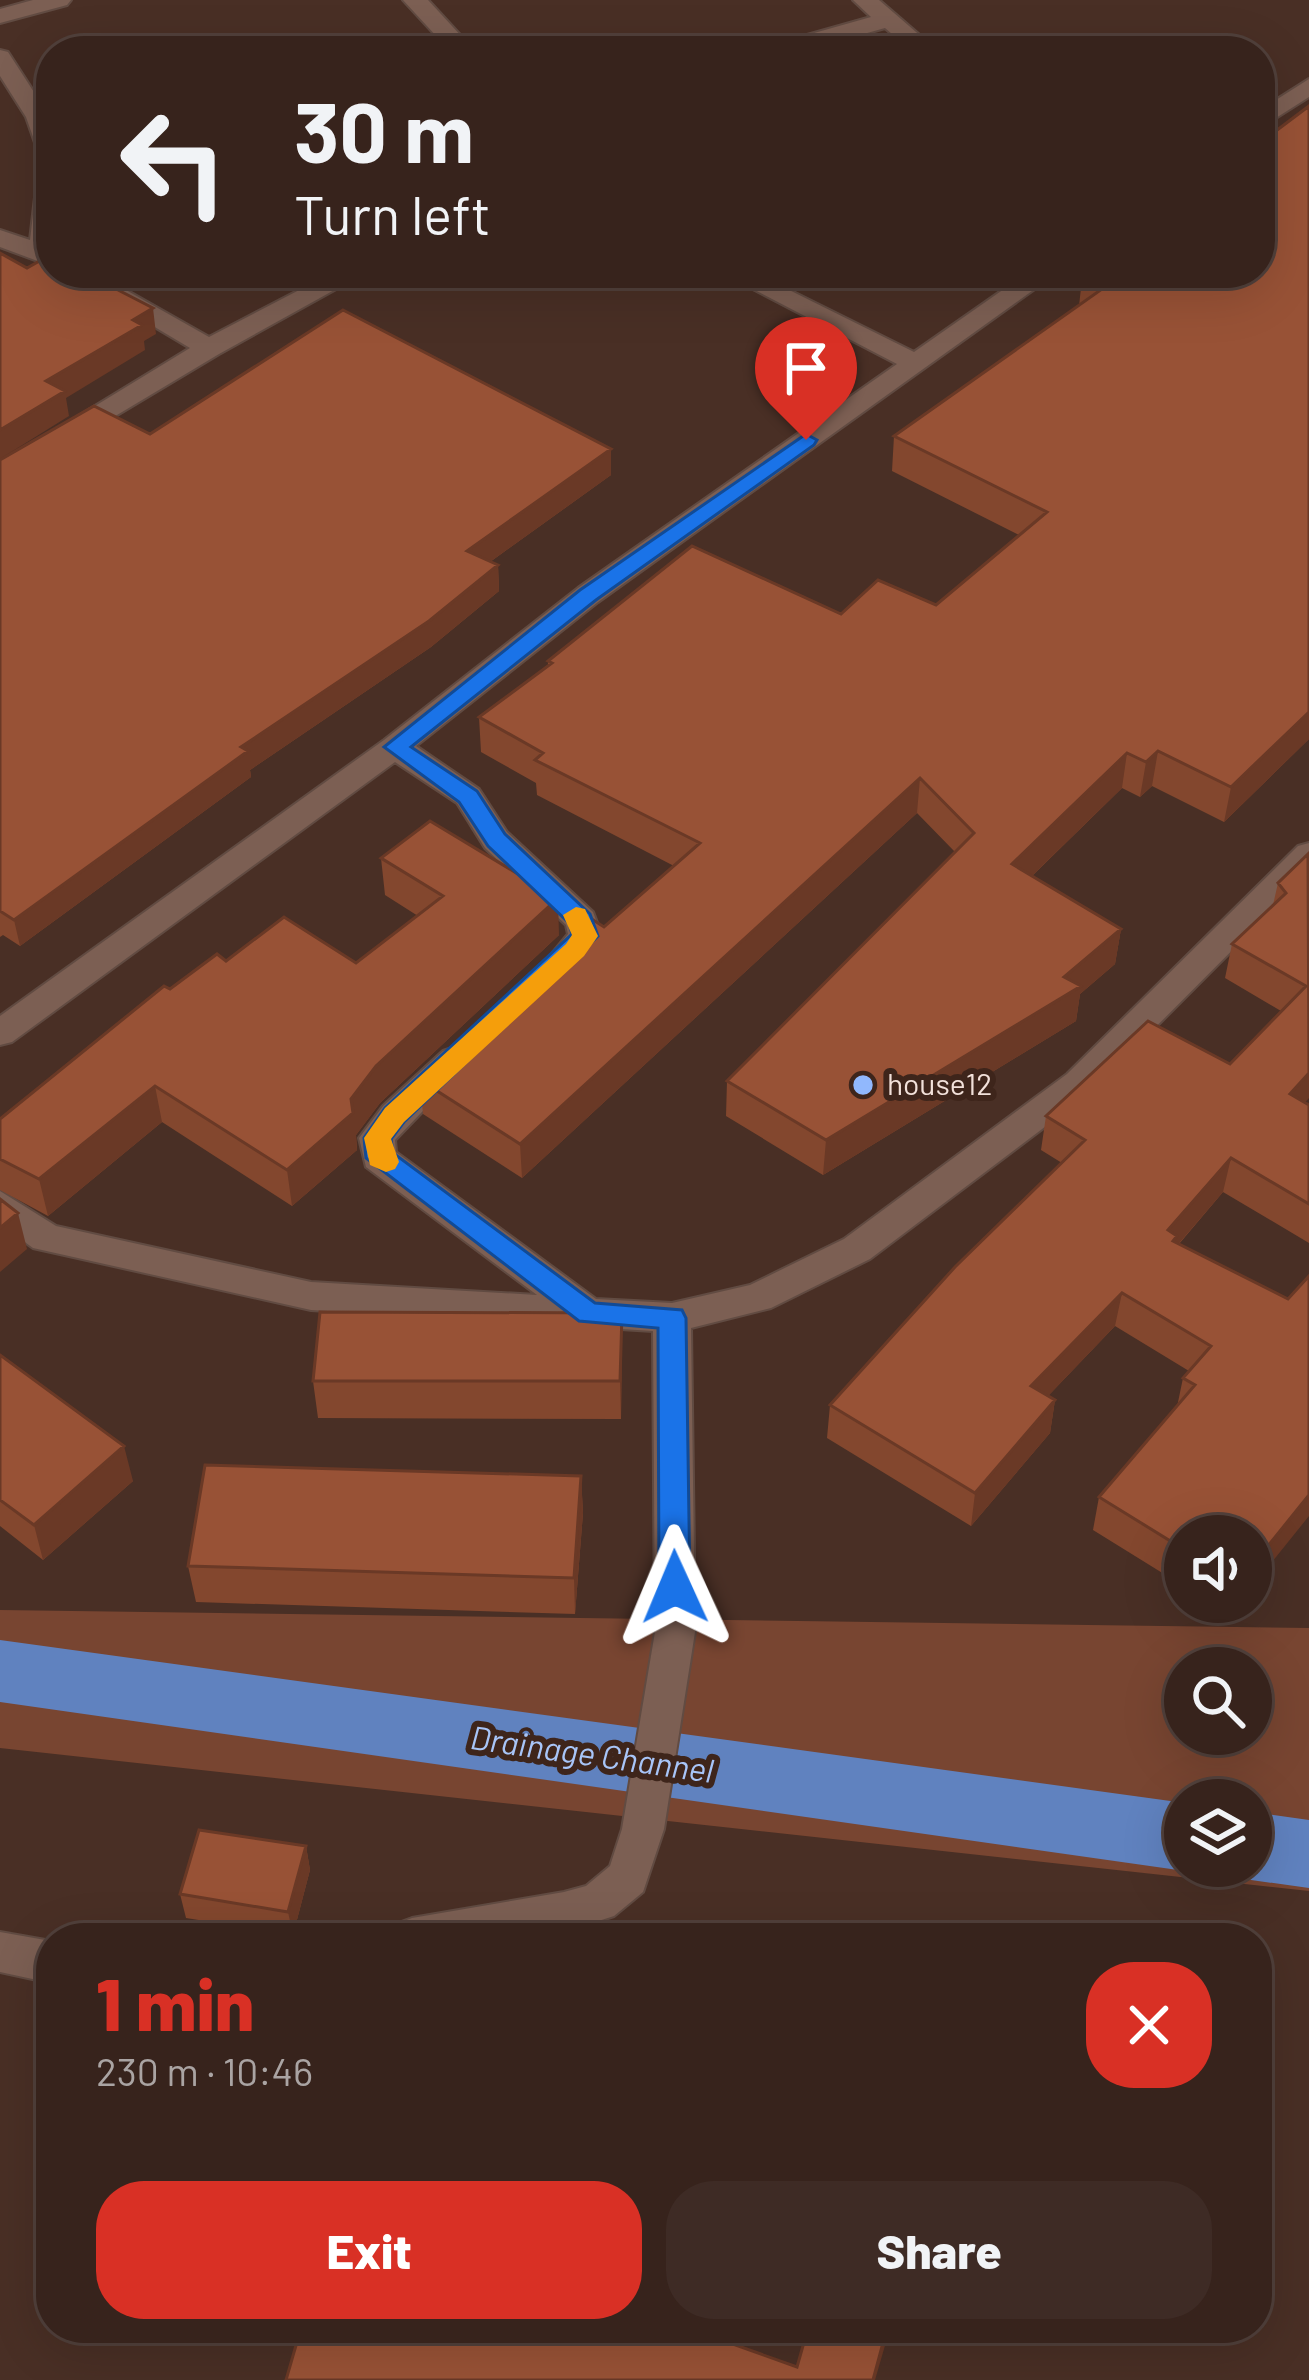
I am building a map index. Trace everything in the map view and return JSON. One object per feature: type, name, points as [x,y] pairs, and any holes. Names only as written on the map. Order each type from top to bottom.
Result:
[{"type":"street","points":[[0,16],[59,0]]},
{"type":"street","points":[[415,0],[449,36]]},
{"type":"street","points":[[865,0],[908,36]]},
{"type":"street","points":[[830,36],[888,20]]},
{"type":"street","points":[[0,57],[36,114]]},
{"type":"street","points":[[1275,110],[1309,86]]},
{"type":"street","points":[[0,238],[36,251]]},
{"type":"street","points":[[103,288],[209,349]]},
{"type":"street","points":[[0,476],[209,349],[324,288]]},
{"type":"street","points":[[765,288],[915,363]]},
{"type":"street","points":[[0,1033],[395,747],[588,595],[1022,288]]},
{"type":"street","points":[[395,747],[468,796],[496,840],[581,920],[585,936],[543,980]]},
{"type":"street","points":[[0,1205],[46,1238],[311,1296],[672,1318],[758,1298],[857,1249],[1079,1083],[1309,854]]},
{"type":"street","points":[[477,1040],[395,1115],[377,1138],[380,1158],[589,1313]]},
{"type":"street","points":[[490,1923],[599,1902],[628,1878],[643,1829],[675,1632],[672,1318]]},
{"type":"street","points":[[0,1952],[36,1959]]},
{"type":"shaded area","points":[[0,1610],[1309,1628],[1309,1891],[1272,1887],[1272,1779],[1164,1779],[1164,1875],[0,1748]]},
{"type":"building","points":[[1309,106],[1309,712],[1231,787],[1158,751],[1146,762],[1127,753],[1012,864],[1121,929],[1064,977],[1081,986],[826,1140],[727,1081],[974,833],[920,778],[520,1144],[420,1080],[590,918],[604,927],[700,843],[535,760],[543,753],[479,717],[692,546],[841,614],[878,580],[936,605],[1047,512],[894,436],[1100,288],[1275,288],[1275,132]]},
{"type":"building","points":[[0,253],[27,268],[36,263],[36,288],[114,288],[153,308],[133,320],[142,325],[46,381],[65,391],[0,430]]},
{"type":"building","points":[[343,310],[611,449],[467,551],[498,565],[429,621],[241,747],[248,751],[14,920],[0,911],[0,460],[94,406],[150,434]]},
{"type":"building","points":[[430,821],[558,898],[376,1066],[351,1099],[353,1113],[287,1170],[155,1086],[39,1179],[0,1159],[0,1119],[164,986],[170,989],[217,954],[226,961],[284,917],[356,963],[443,896],[381,858]]},
{"type":"building","points":[[1308,854],[1309,1073],[1290,1094],[1309,1105],[1309,1204],[1231,1158],[1168,1230],[1177,1236],[1173,1241],[1288,1299],[1309,1276],[1309,1495],[1272,1541],[1272,1515],[1164,1515],[1164,1537],[1099,1497],[1195,1385],[1183,1378],[1211,1346],[1122,1293],[1031,1386],[1055,1400],[975,1493],[830,1405],[955,1267],[1085,1140],[1046,1116],[1148,1021],[1230,1064],[1306,986],[1232,944],[1286,893],[1278,883]]},
{"type":"building","points":[[0,1199],[18,1213],[0,1228]]},
{"type":"building","points":[[320,1312],[622,1313],[620,1381],[313,1381]]},
{"type":"building","points":[[0,1355],[124,1446],[34,1525],[0,1500]]},
{"type":"building","points":[[205,1465],[581,1476],[574,1578],[188,1566]]},
{"type":"building","points":[[199,1830],[306,1846],[288,1912],[180,1894]]},
{"type":"building","points":[[297,2343],[730,2343],[797,2367],[804,2343],[883,2343],[873,2380],[286,2380]]},
{"type":"waterway","name":"Drainage Channel","points":[[0,1671],[1164,1834]]},
{"type":"waterway","name":"Drainage Channel","points":[[1272,1849],[1309,1854]]},
{"type":"slow traffic","points":[[386,1162],[380,1158],[377,1138],[395,1115],[575,950],[585,936],[576,915]]},
{"type":"place","name":"house12","points":[[863,1085]]},
{"type":"route","points":[[675,1587],[672,1318],[589,1313],[380,1158],[377,1138],[395,1115],[585,936],[581,920],[496,840],[468,796],[395,747],[588,595],[806,440]]}]
